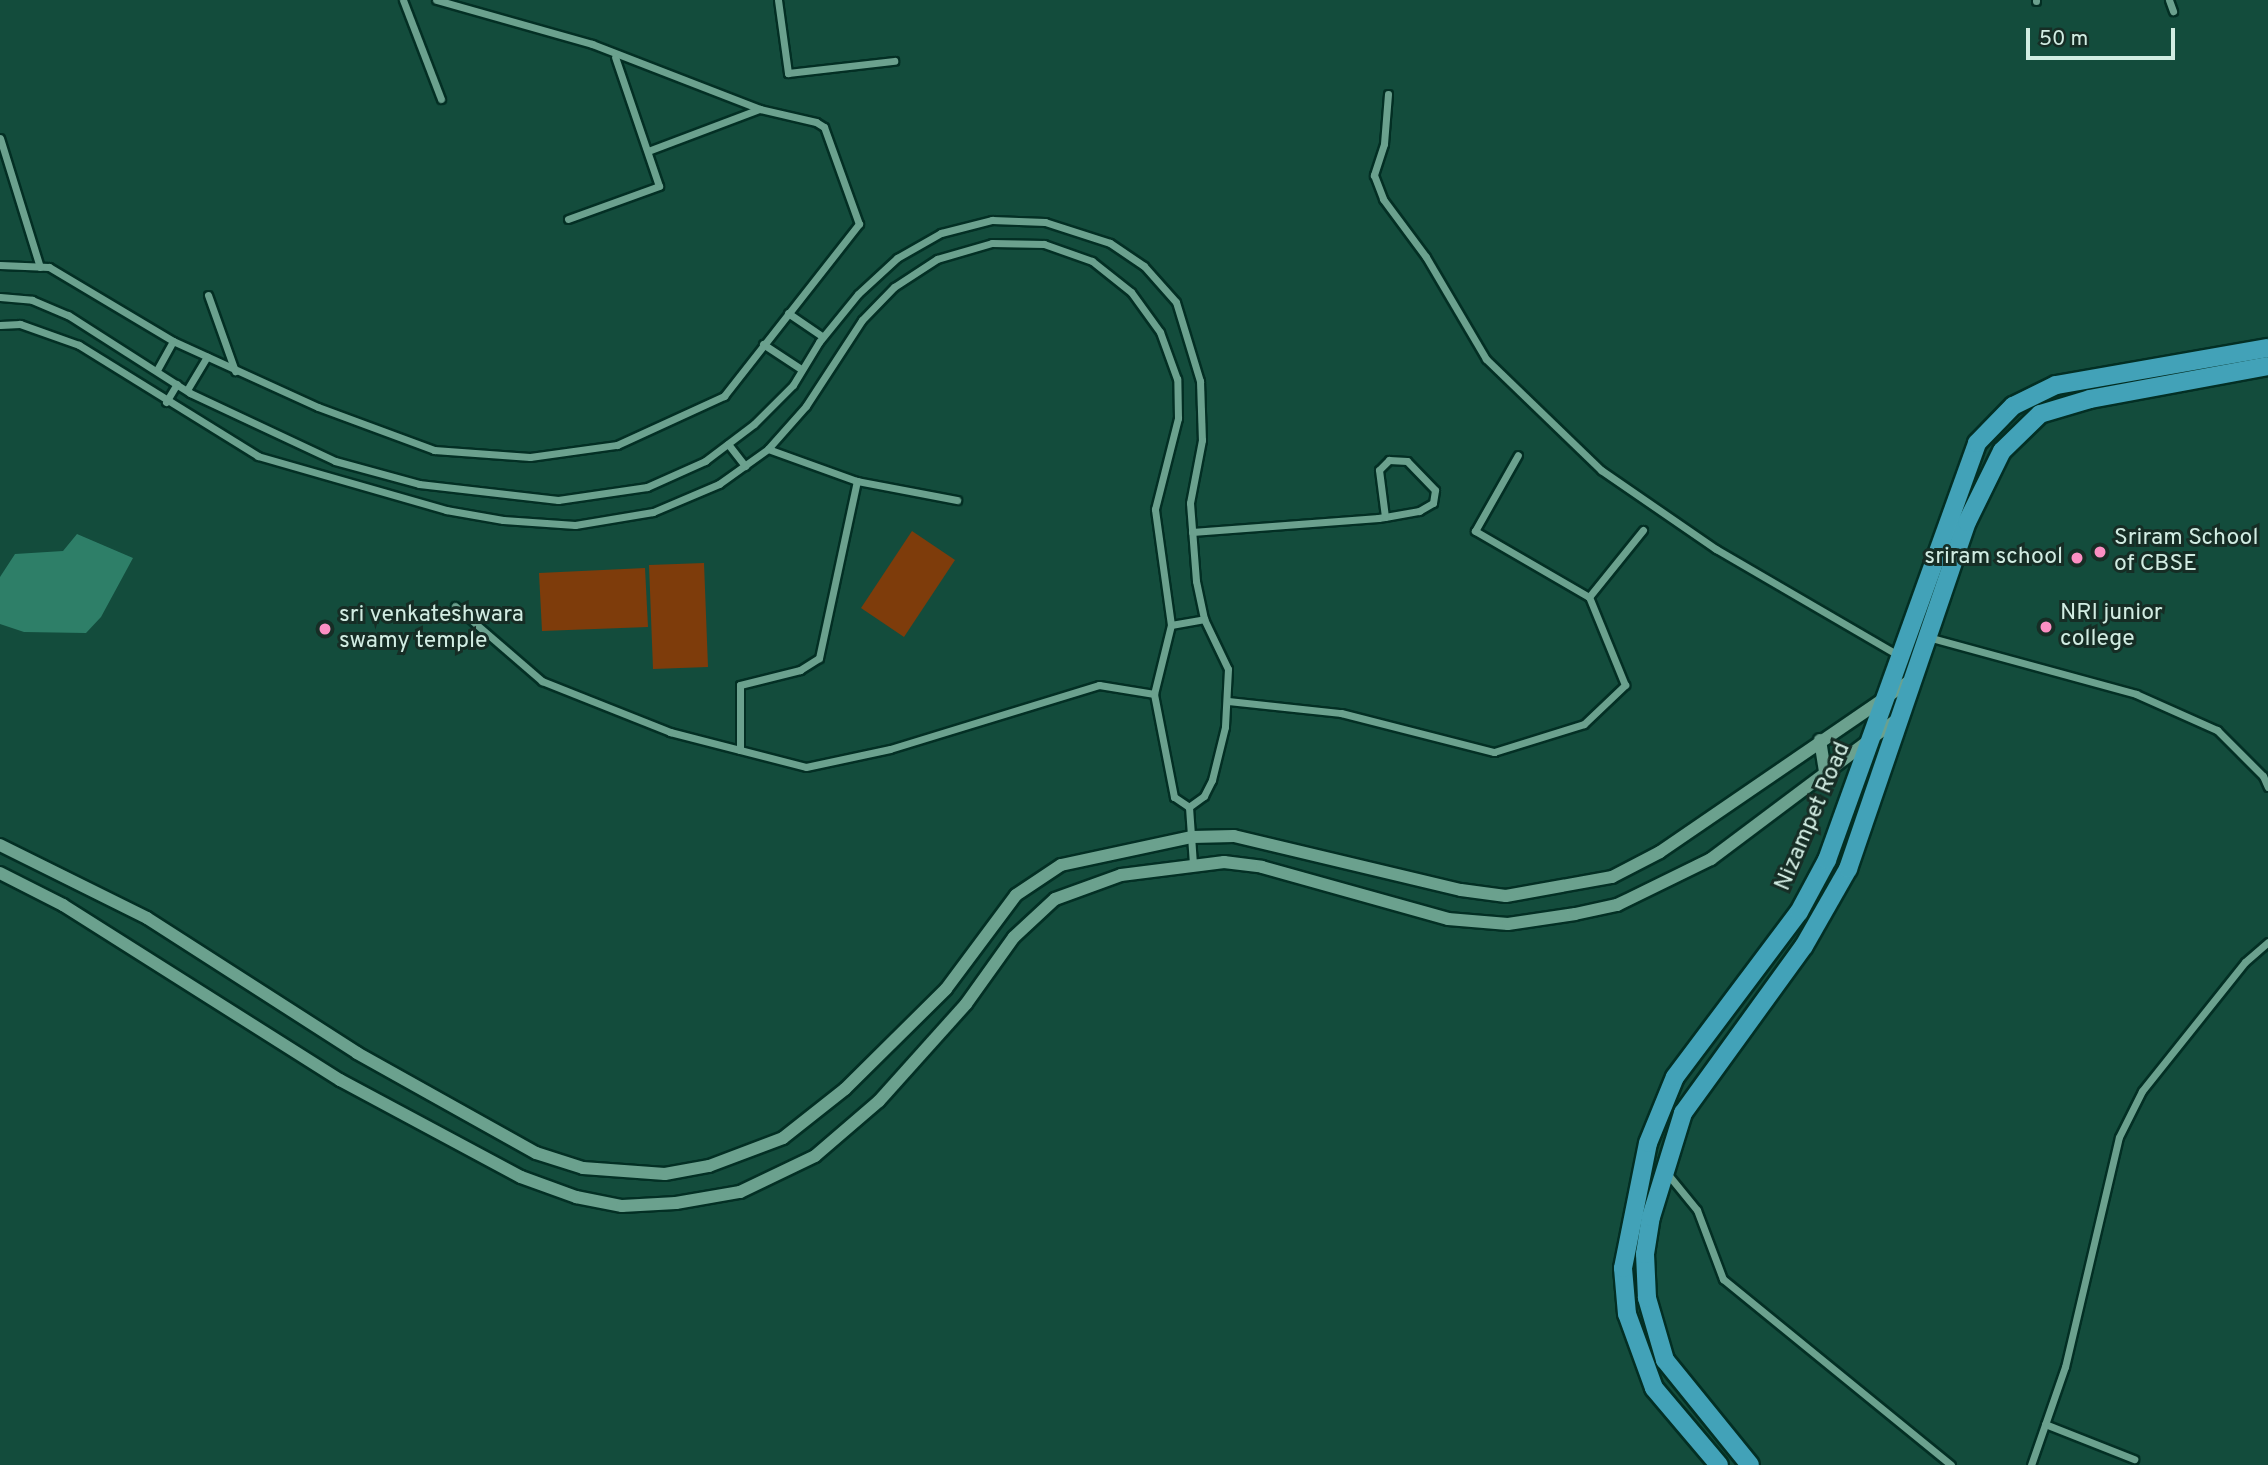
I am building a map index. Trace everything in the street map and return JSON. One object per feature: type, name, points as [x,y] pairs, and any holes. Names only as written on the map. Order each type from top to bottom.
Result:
[{"type":"main road","name":"Nizampet Road","points":[[1750,1465],[1676,1377],[1659,1342],[1647,1298],[1645,1254],[1663,1168],[1683,1113],[1826,911],[1848,869],[1900,717],[1910,681],[1910,660],[1961,478],[1977,443],[1995,421],[2013,406],[2056,385],[2268,348]]},
{"type":"main road","name":"Nizampet Road","points":[[1710,1461],[1654,1388],[1628,1314],[1623,1268],[1630,1213],[1660,1104],[1700,1040],[1800,912],[1827,860],[1889,694],[1928,636],[1979,489],[2001,451],[2040,414],[2090,400],[2268,366]]},
{"type":"street","points":[[403,0],[441,99]]},
{"type":"street","points":[[0,265],[49,267],[173,341],[236,372],[434,450],[530,457],[617,445],[724,396],[854,231],[859,216],[824,127],[760,109],[615,57],[592,44],[436,0]]},
{"type":"street","points":[[778,0],[788,73],[894,61]]},
{"type":"street","points":[[2169,0],[2173,11]]},
{"type":"street","points":[[568,219],[659,186],[615,57]]},
{"type":"street","points":[[1388,94],[1384,144],[1374,176],[1383,200],[1426,257],[1486,359],[1612,478],[1716,549],[1910,660]]},
{"type":"street","points":[[648,151],[760,109]]},
{"type":"street","points":[[0,138],[40,267]]},
{"type":"street","points":[[0,297],[32,300],[68,315],[187,390],[335,461],[419,484],[504,498],[558,500],[647,488],[705,461],[764,414],[858,295],[897,258],[941,233],[992,220],[1045,222],[1110,243],[1144,266],[1176,302],[1190,336],[1199,381],[1202,440],[1190,503],[1192,532],[1204,619],[1228,669],[1228,701],[1212,780],[1204,796],[1189,807]]},
{"type":"street","points":[[0,325],[20,324],[79,345],[166,402],[258,456],[356,487],[503,520],[575,525],[653,512],[719,484],[768,449],[806,407],[862,320],[894,287],[937,259],[992,243],[1044,244],[1092,261],[1130,292],[1160,332],[1177,379],[1178,418],[1155,509],[1171,625],[1154,694],[1170,789],[1174,797],[1189,807]]},
{"type":"street","points":[[208,295],[236,372]]},
{"type":"street","points":[[788,313],[823,337]]},
{"type":"street","points":[[157,370],[173,341]]},
{"type":"street","points":[[763,344],[801,369]]},
{"type":"street","points":[[187,390],[207,357]]},
{"type":"street","points":[[166,402],[177,383]]},
{"type":"street","points":[[728,444],[744,466]]},
{"type":"street","points":[[768,449],[857,481],[957,499]]},
{"type":"street","points":[[1228,701],[1341,713],[1494,752],[1584,724],[1625,685],[1589,597],[1475,531],[1518,454]]},
{"type":"street","points":[[1192,532],[1385,517],[1419,511],[1433,503],[1435,490],[1407,461],[1389,460],[1380,470],[1385,517]]},
{"type":"street","points":[[740,750],[740,685],[800,670],[819,658],[857,481]]},
{"type":"street","points":[[1589,597],[1643,530]]},
{"type":"street","points":[[455,606],[542,681],[670,732],[806,767],[890,749],[1099,685],[1154,694]]},
{"type":"street","points":[[1171,625],[1204,619]]},
{"type":"street","points":[[1928,636],[2136,694],[2217,730],[2263,776],[2268,788]]},
{"type":"street","points":[[0,845],[158,924],[357,1053],[536,1153],[583,1168],[638,1174],[709,1166],[783,1138],[845,1089],[946,989],[994,920],[1016,895],[1061,865],[1093,856],[1192,837],[1234,836],[1461,890],[1506,896],[1612,877],[1660,852],[1820,740],[1910,681]]},
{"type":"street","points":[[0,873],[63,905],[340,1080],[520,1177],[576,1197],[622,1206],[676,1203],[740,1192],[815,1156],[879,1101],[948,1024],[1034,914],[1055,899],[1121,875],[1193,864],[1262,867],[1448,919],[1524,924],[1617,905],[1711,859],[1900,717]]},
{"type":"street","points":[[1820,740],[1825,772]]},
{"type":"street","points":[[1189,807],[1193,864]]},
{"type":"street","points":[[2031,1465],[2065,1367],[2119,1138],[2142,1091],[2245,962],[2268,942]]},
{"type":"street","points":[[1663,1168],[1697,1210],[1723,1279],[1951,1465]]},
{"type":"street","points":[[2045,1424],[2134,1459]]},
{"type":"shaded area","points":[[912,531],[955,560],[904,637],[861,608]]},
{"type":"shaded area","points":[[77,534],[133,558],[101,617],[86,633],[24,632],[0,624],[0,577],[15,554],[63,551]]},
{"type":"shaded area","points":[[704,563],[708,667],[653,669],[649,565]]},
{"type":"shaded area","points":[[645,568],[648,627],[542,631],[539,573]]},
{"type":"place","name":"Sriram School of CBSE","points":[[2100,552]]},
{"type":"place","name":"sriram school","points":[[2077,558]]},
{"type":"place","name":"NRI junior college","points":[[2046,627]]},
{"type":"place","name":"sri venkateshwara swamy temple","points":[[325,629]]}]
